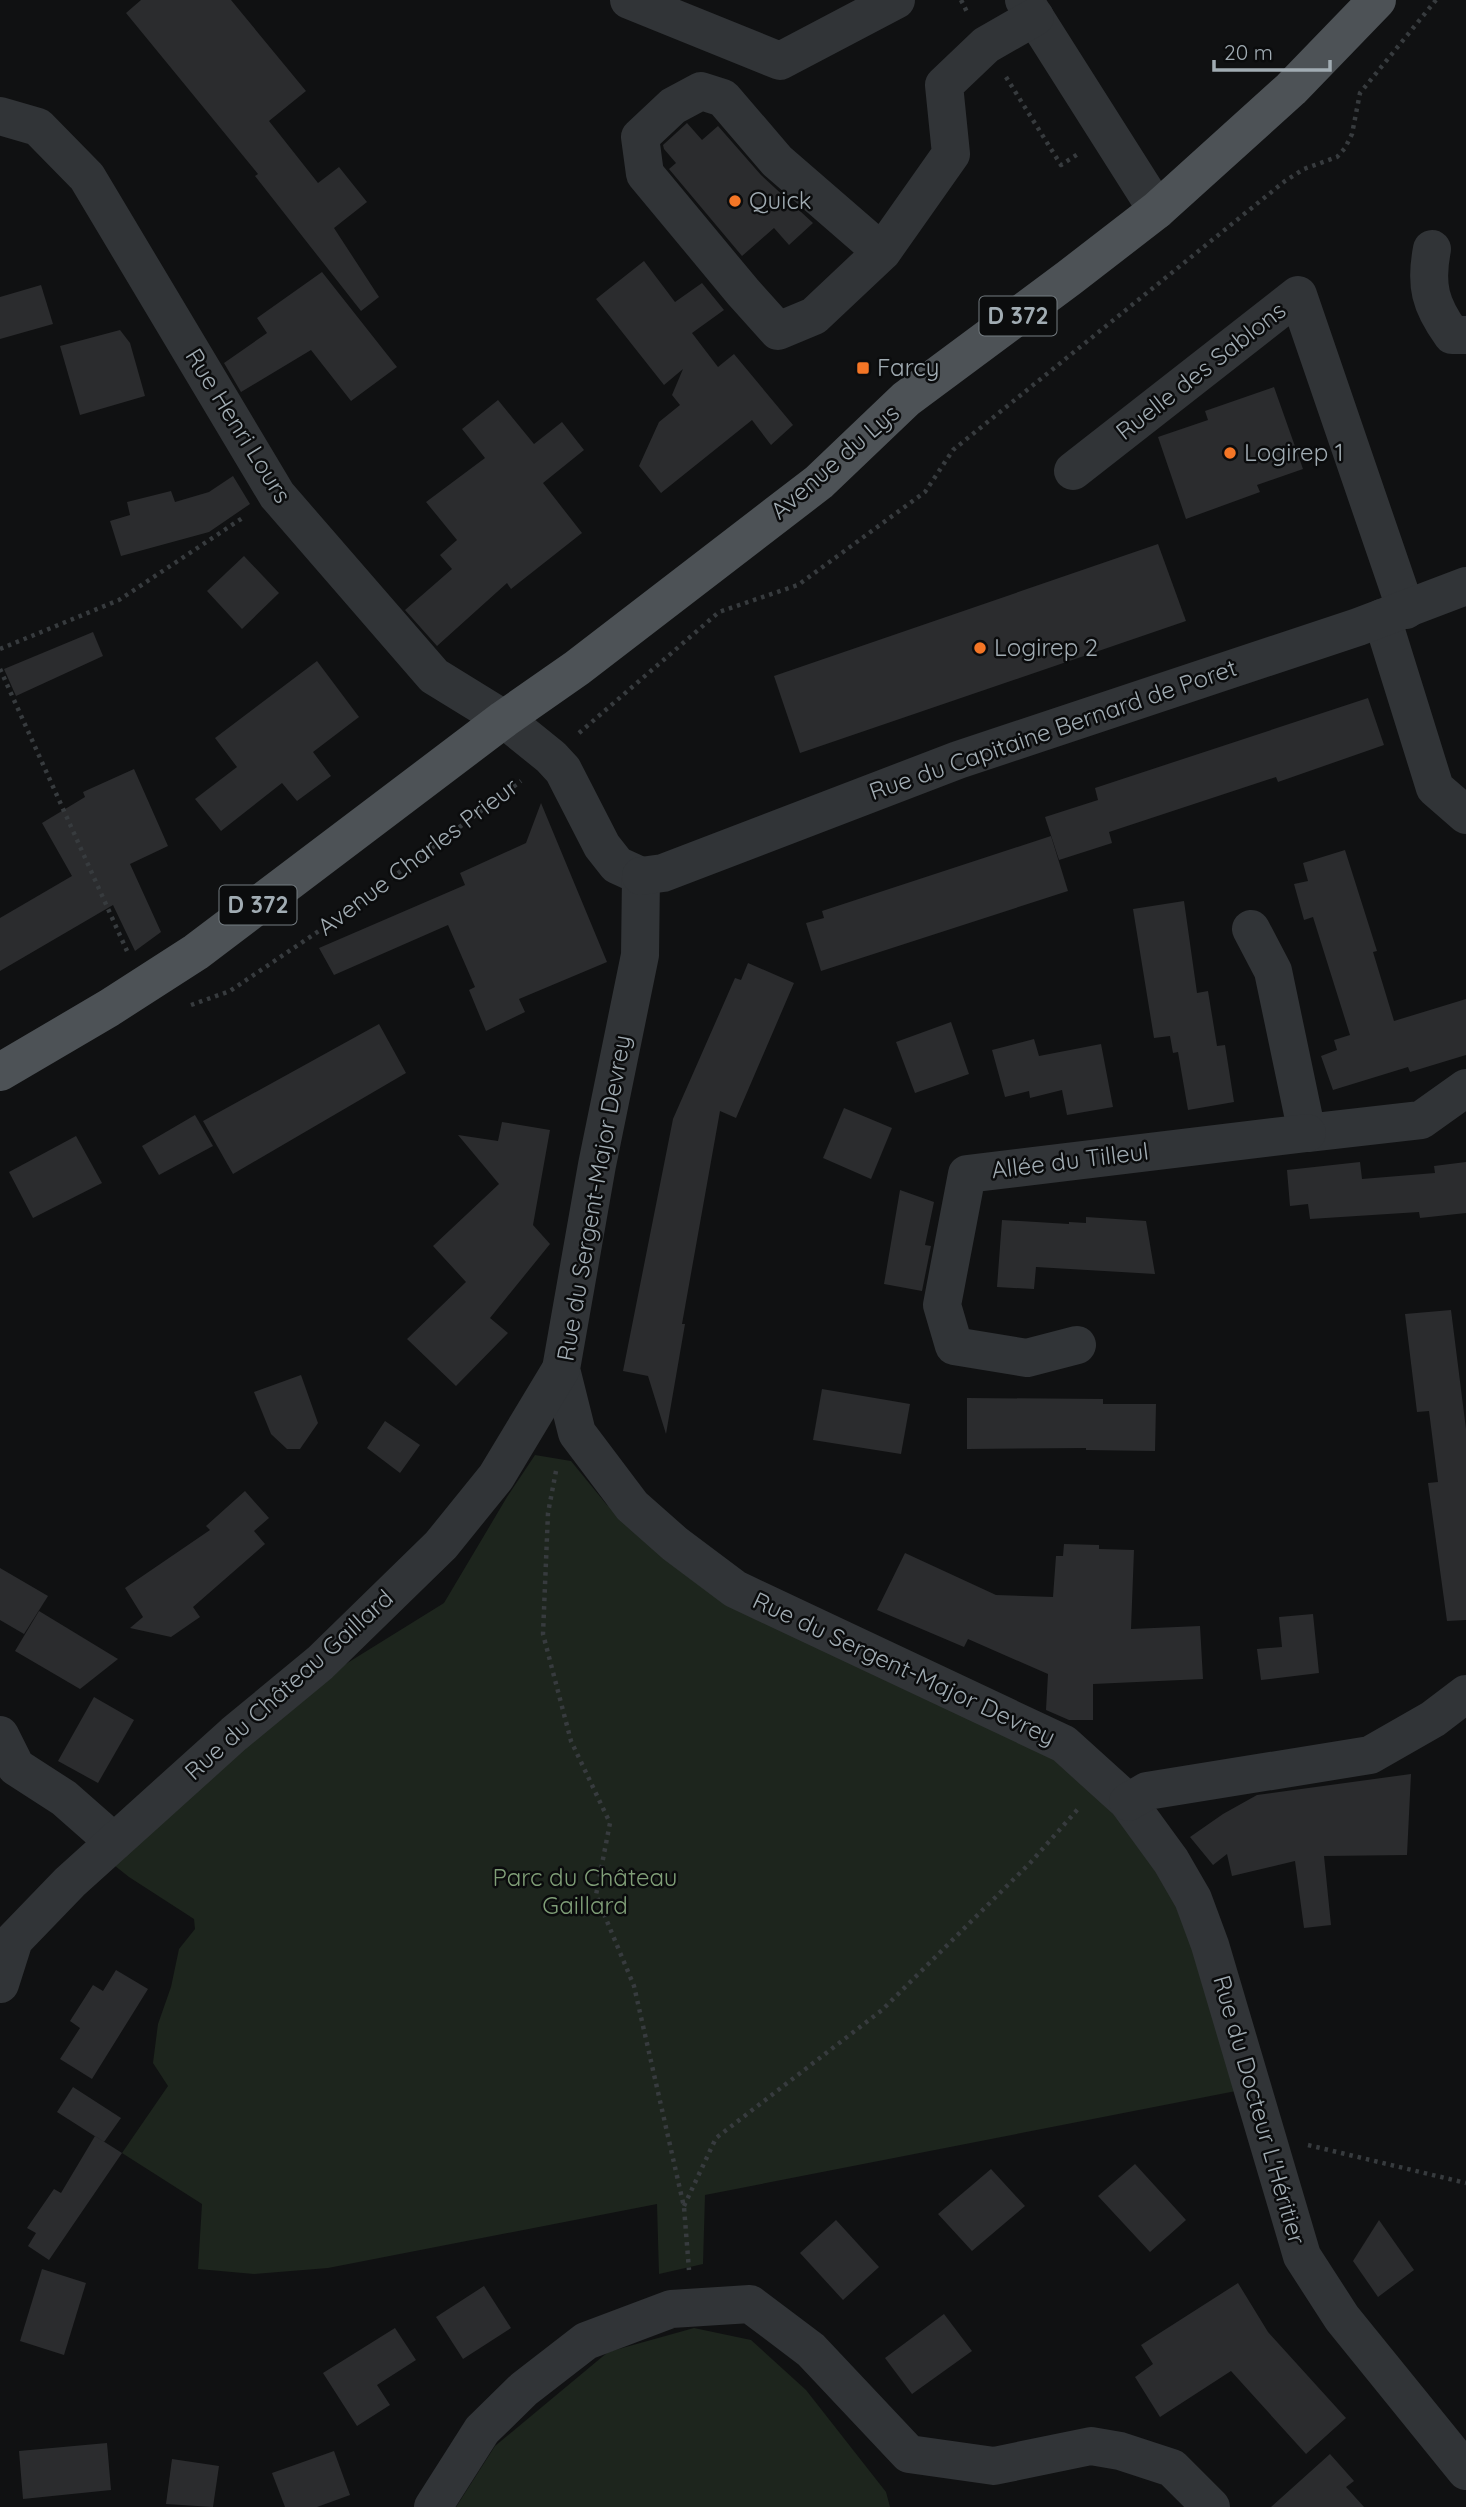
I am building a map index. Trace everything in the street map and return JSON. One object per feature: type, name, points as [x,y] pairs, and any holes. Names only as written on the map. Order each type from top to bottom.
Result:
[{"type":"main road","name":"Avenue du Lys","points":[[503,719],[577,668],[819,482],[906,398],[1157,210],[1291,89],[1377,0]]},
{"type":"main road","name":"D 372","points":[[0,1072],[143,987],[217,936],[503,719]]},
{"type":"street","points":[[629,0],[780,61],[896,0]]},
{"type":"street","points":[[882,252],[777,161],[723,98],[701,90],[673,106],[640,137],[645,174],[778,331],[814,316],[882,252],[951,154],[944,85],[1030,8],[1157,210]]},
{"type":"street","name":"Rue Henri Lours","points":[[0,116],[38,127],[87,177],[277,495],[434,676],[503,719],[563,770],[602,846],[617,865],[641,876]]},
{"type":"street","points":[[1432,249],[1427,276],[1432,300],[1441,320],[1452,335],[1466,335]]},
{"type":"street","name":"Ruelle des Sablons","points":[[1073,471],[1298,295],[1394,614]]},
{"type":"street","name":"Rue du Capitaine Bernard de Poret","points":[[641,876],[663,873],[958,760],[1394,614],[1466,586]]},
{"type":"street","points":[[1394,614],[1436,788],[1466,815]]},
{"type":"street","name":"Rue du Sergent-Major Devrey","points":[[641,876],[640,955],[597,1165],[561,1369],[556,1431],[675,1544],[735,1589],[1064,1744],[1117,1791]]},
{"type":"street","points":[[1251,929],[1273,971],[1307,1133],[1421,1120],[1466,1088]]},
{"type":"street","name":"Allée du Tilleul","points":[[1077,1345],[1027,1358],[954,1346],[942,1305],[967,1174],[1307,1133]]},
{"type":"street","name":"Rue du Château Gaillard","points":[[0,1984],[14,1940],[70,1882],[234,1734],[320,1663],[441,1545],[496,1477],[556,1431]]},
{"type":"street","points":[[1117,1791],[1147,1791],[1370,1755],[1433,1719],[1466,1694]]},
{"type":"street","points":[[0,1735],[16,1767],[64,1798],[114,1842]]},
{"type":"street","name":"Rue du Docteur L'Héritier","points":[[1117,1791],[1171,1861],[1194,1899],[1302,2256],[1342,2318],[1466,2471]]},
{"type":"street","points":[[433,2507],[482,2430],[534,2381],[586,2341],[671,2309],[750,2304],[811,2350],[909,2454],[993,2466],[1091,2446],[1120,2451],[1172,2468],[1211,2507]]},
{"type":"path","points":[[961,0],[1061,165],[1109,136]]},
{"type":"path","name":"Avenue Charles Prieur","points":[[182,1007],[211,1000],[230,991],[338,918],[551,758],[719,612],[798,585],[925,492],[953,450],[1285,181],[1304,169],[1337,157],[1352,134],[1360,93],[1436,0]]},
{"type":"path","points":[[0,649],[118,600],[277,495]]},
{"type":"path","points":[[0,669],[143,987]]},
{"type":"path","points":[[556,1431],[548,1513],[543,1634],[571,1741],[610,1823],[596,1895],[634,1986],[684,2207],[690,2308]]},
{"type":"path","points":[[684,2207],[716,2138],[882,2010],[1030,1863],[1117,1791]]},
{"type":"path","points":[[1266,2134],[1466,2183]]},
{"type":"green space","name":"Parc du Château Gaillard","points":[[535,1455],[571,1461],[607,1505],[1056,1759],[1126,1826],[1181,1905],[1236,2091],[705,2195],[703,2264],[659,2274],[657,2204],[328,2268],[254,2274],[198,2269],[202,2204],[122,2153],[168,2086],[153,2063],[158,2024],[171,1987],[179,1949],[195,1929],[194,1919],[129,1877],[105,1858],[270,1711],[444,1603]]},
{"type":"green space","points":[[694,2328],[751,2340],[806,2390],[886,2492],[890,2507],[456,2507],[495,2446],[608,2352]]},
{"type":"building","points":[[141,0],[231,0],[306,91],[269,121],[318,183],[339,167],[367,202],[334,228],[379,297],[361,311],[255,176],[258,174],[126,13]]},
{"type":"building","name":"Quick","points":[[687,123],[702,140],[718,126],[761,175],[813,223],[789,245],[774,228],[742,256],[669,169],[676,163],[663,145]]},
{"type":"building","points":[[644,261],[675,302],[702,283],[724,310],[692,333],[718,367],[734,354],[793,425],[771,445],[752,420],[661,493],[639,466],[659,422],[680,405],[672,395],[683,369],[664,385],[596,299]]},
{"type":"building","points":[[322,272],[397,367],[351,401],[311,350],[241,392],[224,363],[267,333],[257,318]]},
{"type":"building","points":[[41,285],[53,324],[0,339],[0,297]]},
{"type":"building","points":[[120,330],[130,343],[145,396],[80,415],[60,346]]},
{"type":"building","name":"Logirep 1","points":[[1274,387],[1303,469],[1257,485],[1260,492],[1186,519],[1158,437],[1208,420],[1205,411]]},
{"type":"building","points":[[498,400],[534,444],[562,422],[584,450],[543,483],[582,533],[511,589],[507,583],[437,646],[405,610],[452,569],[440,555],[457,540],[426,502],[485,458],[462,429]]},
{"type":"building","points":[[233,476],[250,504],[209,532],[121,556],[110,521],[130,515],[127,502],[171,491],[175,502],[209,492]]},
{"type":"building","name":"Logirep 2","points":[[1158,544],[1186,621],[800,753],[774,676]]},
{"type":"building","points":[[244,556],[279,593],[242,629],[207,591]]},
{"type":"building","points":[[93,632],[103,656],[16,696],[4,669]]},
{"type":"building","points":[[317,661],[359,717],[313,752],[331,776],[297,801],[282,783],[221,831],[195,799],[237,767],[215,738]]},
{"type":"building","points":[[1368,698],[1384,745],[1278,782],[1276,777],[1109,832],[1112,843],[1059,860],[1045,817],[1098,800],[1095,788]]},
{"type":"building","points":[[134,769],[168,846],[130,864],[161,932],[135,951],[113,905],[0,971],[0,918],[72,876],[42,823],[85,797],[83,792]]},
{"type":"building","points":[[541,803],[607,962],[519,999],[525,1012],[486,1031],[469,990],[475,987],[448,925],[334,975],[319,948],[465,885],[460,873],[526,843]]},
{"type":"building","points":[[1051,836],[1068,891],[821,971],[806,923],[824,918],[822,911]]},
{"type":"building","points":[[1345,850],[1377,951],[1373,952],[1394,1021],[1466,999],[1466,1055],[1410,1072],[1408,1067],[1333,1090],[1321,1056],[1337,1050],[1334,1040],[1350,1035],[1313,917],[1304,920],[1294,884],[1308,881],[1303,863]]},
{"type":"building","points":[[1184,901],[1197,993],[1208,991],[1217,1046],[1225,1045],[1234,1102],[1188,1110],[1178,1052],[1173,1053],[1170,1036],[1154,1038],[1133,909]]},
{"type":"building","points":[[748,963],[794,983],[736,1118],[720,1111],[682,1324],[685,1324],[666,1434],[648,1376],[623,1371],[673,1119],[735,978],[741,980]]},
{"type":"building","points":[[951,1022],[969,1074],[915,1093],[896,1042]]},
{"type":"building","points":[[379,1024],[406,1073],[233,1174],[203,1121]]},
{"type":"building","points":[[1034,1039],[1039,1056],[1101,1044],[1113,1107],[1067,1115],[1062,1090],[1030,1098],[1029,1091],[1005,1097],[992,1050]]},
{"type":"building","points":[[844,1108],[892,1128],[871,1179],[823,1158]]},
{"type":"building","points":[[195,1115],[213,1146],[159,1175],[142,1146]]},
{"type":"building","points":[[502,1122],[550,1130],[533,1225],[550,1244],[490,1318],[508,1333],[456,1386],[407,1339],[466,1282],[433,1246],[499,1184],[458,1135],[498,1141]]},
{"type":"building","points":[[76,1136],[102,1183],[33,1218],[9,1172]]},
{"type":"building","points":[[1360,1162],[1362,1179],[1435,1173],[1434,1166],[1466,1162],[1466,1213],[1420,1218],[1419,1212],[1310,1219],[1308,1204],[1290,1206],[1287,1170]]},
{"type":"building","points":[[900,1190],[934,1202],[925,1245],[931,1246],[922,1291],[884,1284]]},
{"type":"building","points":[[1086,1217],[1146,1221],[1155,1274],[1036,1267],[1034,1289],[997,1287],[1002,1220],[1069,1224],[1086,1223]]},
{"type":"building","points":[[1451,1310],[1466,1429],[1466,1620],[1447,1621],[1428,1483],[1438,1482],[1429,1411],[1417,1412],[1405,1314]]},
{"type":"building","points":[[301,1375],[318,1423],[300,1449],[287,1449],[271,1434],[254,1392]]},
{"type":"building","points":[[822,1389],[910,1404],[901,1454],[813,1440]]},
{"type":"building","points":[[967,1398],[1103,1399],[1103,1404],[1156,1404],[1155,1451],[1086,1448],[967,1449]]},
{"type":"building","points":[[385,1421],[420,1445],[400,1473],[367,1448]]},
{"type":"building","points":[[245,1491],[269,1518],[254,1531],[265,1544],[193,1607],[200,1617],[171,1637],[130,1628],[143,1617],[125,1588],[210,1530],[206,1526]]},
{"type":"building","points":[[1064,1544],[1134,1550],[1131,1629],[1200,1626],[1203,1679],[1093,1684],[1093,1720],[1069,1720],[1046,1710],[1048,1674],[968,1639],[964,1647],[877,1610],[905,1553],[996,1595],[1053,1597],[1056,1556],[1063,1556]]},
{"type":"building","points":[[0,1568],[48,1596],[24,1634],[0,1620]]},
{"type":"building","points":[[39,1611],[118,1659],[80,1689],[15,1651]]},
{"type":"building","points":[[1313,1614],[1319,1673],[1261,1680],[1257,1649],[1282,1647],[1279,1617]]},
{"type":"building","points":[[94,1697],[134,1720],[98,1783],[58,1761]]},
{"type":"building","points":[[1411,1774],[1407,1855],[1324,1856],[1331,1925],[1304,1928],[1295,1861],[1232,1876],[1227,1854],[1213,1865],[1190,1837],[1257,1795]]},
{"type":"building","points":[[116,1970],[148,1989],[92,2079],[60,2059],[80,2028],[70,2021],[93,1985],[103,1991]]},
{"type":"building","points":[[73,2087],[121,2118],[104,2142],[57,2112]]},
{"type":"building","points":[[95,2136],[122,2153],[49,2260],[28,2246],[36,2233],[27,2228],[54,2189],[61,2193]]},
{"type":"building","points":[[1135,2164],[1186,2220],[1150,2252],[1098,2196]]},
{"type":"building","points":[[991,2169],[1025,2206],[972,2251],[938,2214]]},
{"type":"building","points":[[836,2220],[879,2267],[843,2300],[800,2253]]},
{"type":"building","points":[[1379,2220],[1414,2270],[1378,2297],[1353,2261]]},
{"type":"building","points":[[42,2269],[86,2283],[64,2355],[20,2341]]},
{"type":"building","points":[[1238,2283],[1268,2332],[1346,2418],[1306,2454],[1231,2371],[1160,2417],[1135,2377],[1153,2364],[1141,2345]]},
{"type":"building","points":[[484,2286],[511,2328],[463,2359],[436,2317]]},
{"type":"building","points":[[944,2314],[972,2351],[912,2394],[885,2358]]},
{"type":"building","points":[[395,2328],[416,2360],[377,2385],[390,2405],[357,2426],[323,2373]]},
{"type":"building","points":[[107,2443],[111,2490],[23,2499],[19,2451]]},
{"type":"building","points":[[334,2451],[350,2495],[317,2507],[285,2507],[272,2473]]},
{"type":"building","points":[[1330,2454],[1354,2481],[1346,2487],[1364,2507],[1271,2507]]},
{"type":"building","points":[[172,2459],[219,2466],[213,2507],[166,2504]]},
{"type":"place","name":"Quick","points":[[735,201]]},
{"type":"place","name":"Farcy","points":[[863,368]]},
{"type":"place","name":"Logirep 1","points":[[1230,453]]},
{"type":"place","name":"Logirep 2","points":[[980,648]]}]
